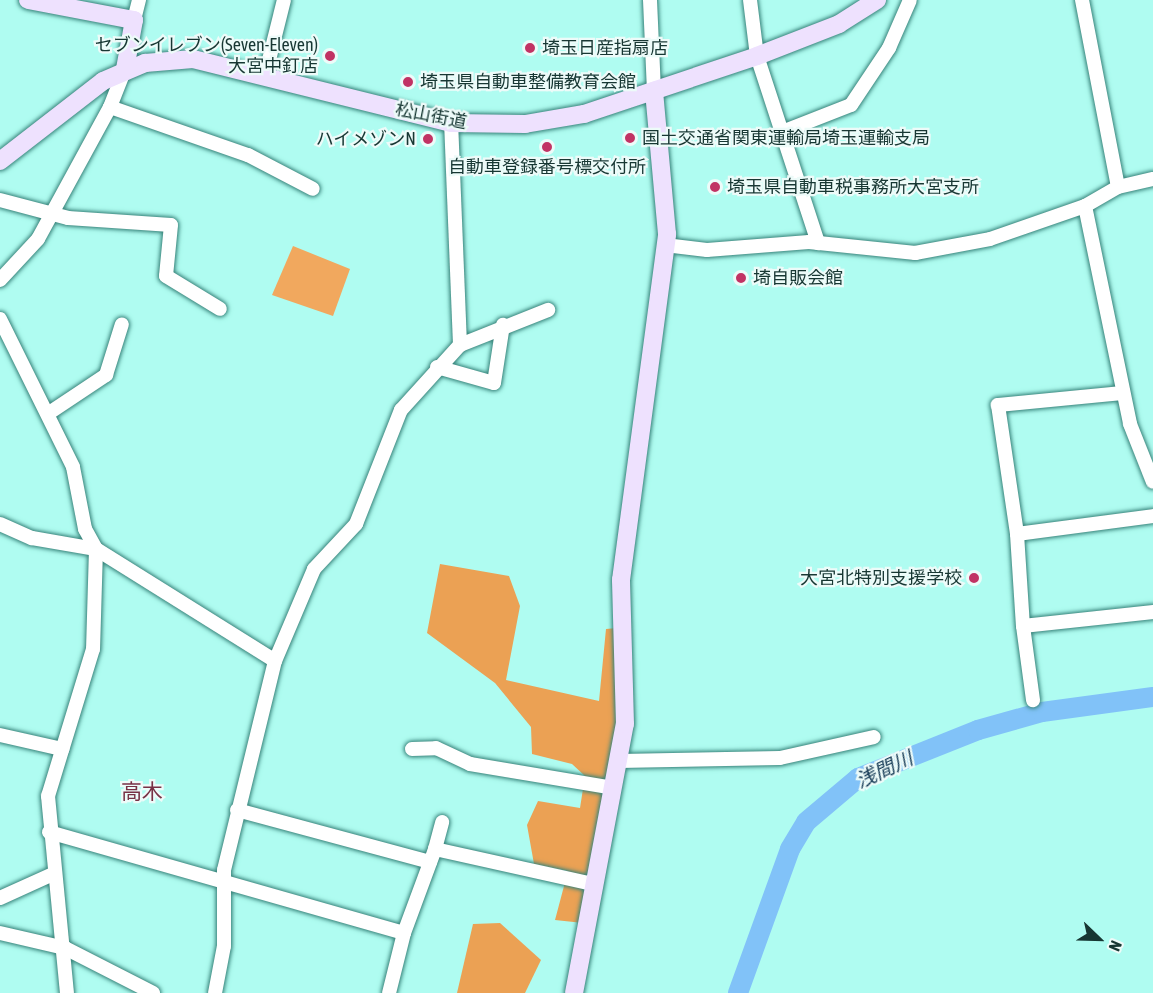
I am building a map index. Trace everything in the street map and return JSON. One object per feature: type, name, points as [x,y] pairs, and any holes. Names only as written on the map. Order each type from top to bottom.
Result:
[{"type":"street","points":[[0,280],[38,239],[110,107],[124,69],[139,0]]},
{"type":"street","points":[[265,76],[284,0]]},
{"type":"street","points":[[574,993],[593,884],[619,761],[627,699],[621,580],[665,245],[650,0]]},
{"type":"street","points":[[750,0],[757,56],[818,243]]},
{"type":"street","name":"松山街道","points":[[0,161],[124,69],[193,59],[451,123],[549,121],[654,91],[757,56],[838,24],[877,0]]},
{"type":"street","points":[[782,132],[851,105],[889,48],[910,0]]},
{"type":"street","points":[[1082,0],[1118,187]]},
{"type":"street","points":[[40,1],[134,20]]},
{"type":"street","points":[[110,107],[248,155],[313,189]]},
{"type":"street","points":[[451,123],[460,345]]},
{"type":"street","points":[[665,245],[707,250],[818,243],[915,253],[990,239],[1085,206],[1118,187],[1153,179]]},
{"type":"street","points":[[0,200],[51,214],[171,225],[166,276],[220,309]]},
{"type":"street","points":[[1085,206],[1123,393],[1153,482]]},
{"type":"street","points":[[215,993],[224,946],[225,882],[237,810],[275,662],[314,568],[346,540],[401,410],[437,367],[460,345],[503,325],[548,310]]},
{"type":"street","points":[[0,319],[49,413],[73,467],[85,529],[96,549],[98,623],[48,796],[51,875],[65,948],[67,993]]},
{"type":"street","points":[[49,413],[106,375],[122,324]]},
{"type":"street","points":[[437,367],[494,383],[503,325]]},
{"type":"street","points":[[1033,700],[1023,626],[1017,534],[998,405],[1123,393]]},
{"type":"street","points":[[1017,534],[1153,516]]},
{"type":"street","points":[[0,524],[32,538],[96,549],[275,662]]},
{"type":"street","points":[[1023,626],[1153,612]]},
{"type":"street","points":[[0,735],[62,749]]},
{"type":"street","points":[[619,761],[780,758],[874,737]]},
{"type":"street","points":[[412,749],[436,748],[470,764],[613,788]]},
{"type":"street","points":[[237,810],[432,856],[593,884]]},
{"type":"street","points":[[389,993],[404,933],[442,822]]},
{"type":"street","points":[[49,832],[404,933]]},
{"type":"street","points":[[0,898],[51,875]]},
{"type":"street","points":[[0,933],[65,948],[153,993]]},
{"type":"shaded area","points":[[293,246],[350,269],[333,316],[272,295]]},
{"type":"shaded area","points":[[440,564],[509,576],[520,606],[506,680],[599,701],[606,629],[617,628],[619,720],[583,923],[555,920],[568,871],[534,864],[527,825],[538,801],[580,808],[585,776],[572,764],[532,754],[531,727],[495,683],[427,633]]},
{"type":"shaded area","points":[[500,923],[541,960],[525,993],[457,993],[473,924]]},
{"type":"waterway","name":"浅間川","points":[[738,993],[790,849],[806,822],[858,778],[978,730],[1042,712],[1153,697]]},
{"type":"place","name":"埼玉日産指扇店","points":[[530,48]]},
{"type":"place","name":"セブンイレブン(Seven-Eleven) 大宮中釘店","points":[[330,56]]},
{"type":"place","name":"埼玉県自動車整備教育会館","points":[[408,82]]},
{"type":"place","name":"国土交通省関東運輸局埼玉運輸支局","points":[[630,138]]},
{"type":"place","name":"ハイメゾンN","points":[[428,139]]},
{"type":"place","name":"自動車登録番号標交付所","points":[[547,147]]},
{"type":"place","name":"埼玉県自動車税事務所大宮支所","points":[[715,187]]},
{"type":"place","name":"埼自販会館","points":[[741,278]]},
{"type":"place","name":"大宮北特別支援学校","points":[[974,578]]},
{"type":"district","name":"高木","points":[[142,791]]}]
